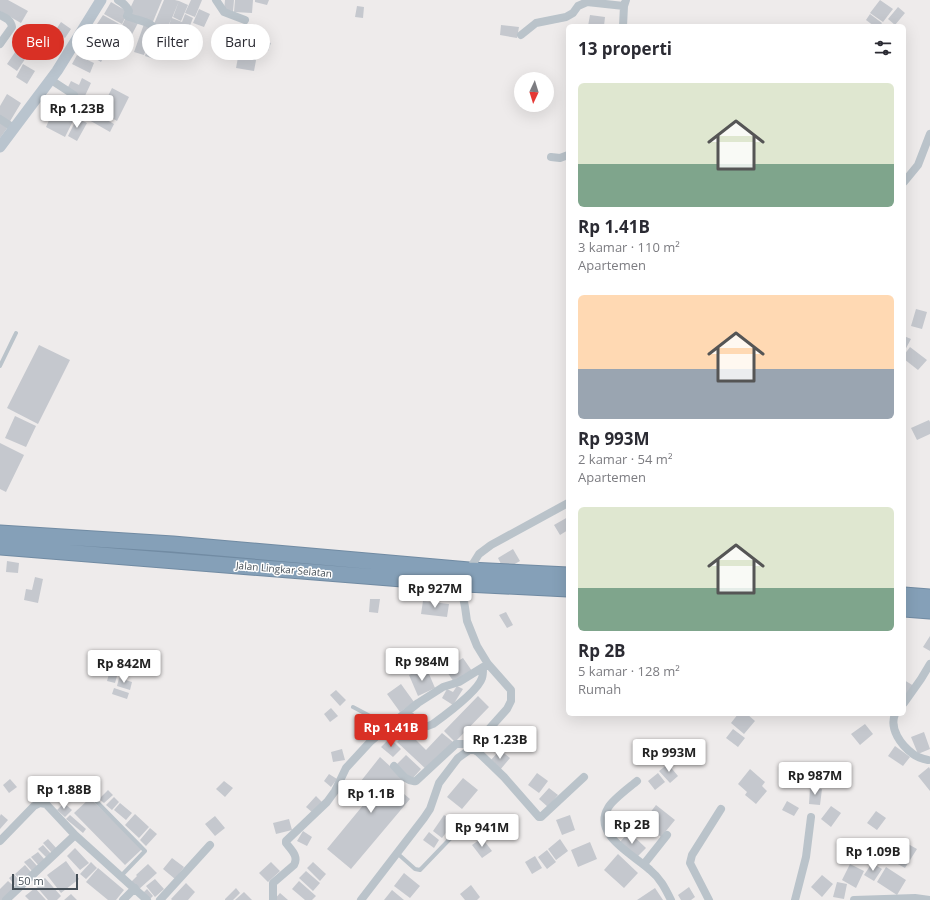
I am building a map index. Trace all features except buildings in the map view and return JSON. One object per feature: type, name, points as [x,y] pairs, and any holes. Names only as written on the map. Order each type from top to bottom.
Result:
[{"type":"highway","name":"Jalan Lingkar Selatan","points":[[0,533],[173,544],[566,589]]},
{"type":"highway","name":"Jalan Lingkar Selatan","points":[[0,547],[467,577],[566,575]]},
{"type":"highway","points":[[906,602],[930,598]]},
{"type":"highway","points":[[906,602],[930,611]]},
{"type":"street","points":[[0,148],[51,80],[101,0]]},
{"type":"street","points":[[118,0],[124,4],[129,11],[127,16],[150,24]]},
{"type":"street","points":[[216,0],[224,12],[245,20]]},
{"type":"street","points":[[521,36],[536,23],[566,17],[573,13],[578,6],[587,2],[625,3],[623,24]]},
{"type":"street","points":[[0,15],[9,20],[12,27],[0,44]]},
{"type":"street","points":[[51,80],[74,95]]},
{"type":"street","points":[[0,119],[14,128]]},
{"type":"street","points":[[906,180],[918,165],[930,134]]},
{"type":"street","points":[[552,157],[560,158],[566,156]]},
{"type":"street","points":[[361,900],[430,809],[439,783],[458,758],[472,748],[506,709],[511,701],[511,690],[486,666],[476,646],[467,621],[463,597],[467,577],[479,554],[566,504]]},
{"type":"street","points":[[906,700],[921,680],[930,664]]},
{"type":"street","points":[[273,900],[273,883],[294,865],[296,860],[295,855],[286,841],[327,802],[335,791],[346,768],[370,742],[407,712],[443,687],[459,682],[486,666]]},
{"type":"street","points":[[407,712],[420,726],[427,727],[433,724],[479,685],[486,666]]},
{"type":"street","points":[[895,716],[893,726],[894,732],[901,742],[913,755],[928,760]]},
{"type":"street","points":[[394,766],[408,780],[412,782],[416,781],[456,744],[465,744],[472,748],[504,777],[539,817],[543,817],[584,777]]},
{"type":"street","points":[[637,781],[608,806],[604,820],[609,834],[616,844],[644,864],[651,871],[664,886],[671,900]]},
{"type":"street","points":[[0,841],[34,806],[40,803],[46,804],[75,834],[147,900]]},
{"type":"street","points":[[709,900],[690,863],[692,855],[721,809]]},
{"type":"street","points":[[795,900],[806,857],[811,818]]},
{"type":"street","points":[[6,900],[75,834]]},
{"type":"street","points":[[644,864],[667,836]]},
{"type":"street","points":[[164,899],[210,844]]},
{"type":"street","points":[[123,900],[135,888]]},
{"type":"street","points":[[854,900],[908,898],[930,900]]},
{"type":"lane","points":[[0,366],[16,333]]},
{"type":"lane","points":[[353,707],[389,726]]},
{"type":"lane","points":[[97,802],[145,851],[122,876]]},
{"type":"lane","points":[[397,853],[415,869],[420,870],[469,819]]}]
